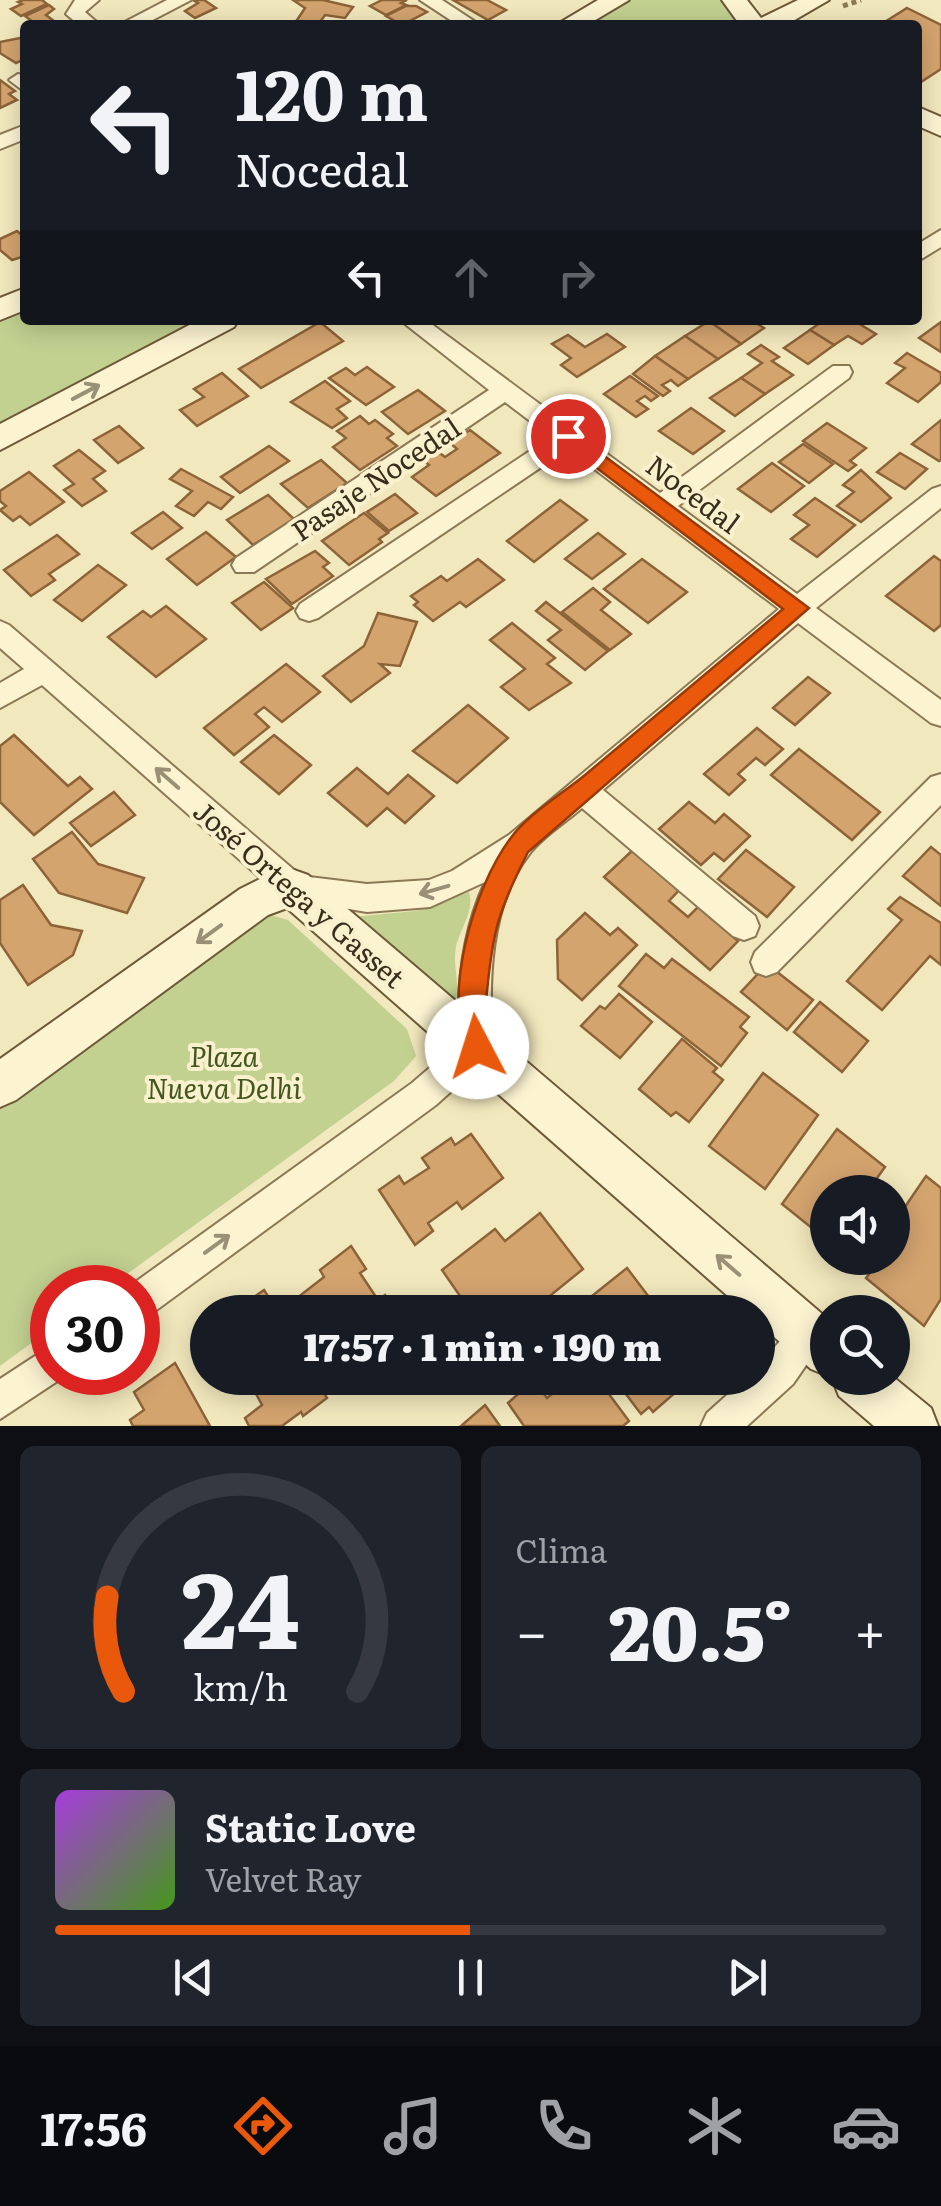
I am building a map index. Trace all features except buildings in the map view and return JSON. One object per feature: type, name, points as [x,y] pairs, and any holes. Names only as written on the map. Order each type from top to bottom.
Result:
[{"type":"street","points":[[84,20],[75,14],[79,5],[90,0]]},
{"type":"street","points":[[139,20],[182,0]]},
{"type":"street","points":[[429,0],[463,20]]},
{"type":"street","points":[[578,20],[617,0]]},
{"type":"street","points":[[734,0],[755,20]]},
{"type":"street","points":[[771,20],[817,0]]},
{"type":"street","points":[[0,438],[213,325]]},
{"type":"street","name":"Nocedal","points":[[418,325],[941,715]]},
{"type":"street","points":[[660,506],[841,372]]},
{"type":"street","name":"Pasaje Nocedal","points":[[245,566],[506,390]]},
{"type":"street","points":[[309,611],[568,436]]},
{"type":"street","points":[[0,1085],[270,892],[294,888],[367,898],[430,892],[463,880],[520,844],[798,608],[941,495]]},
{"type":"street","name":"José Ortega y Gasset","points":[[0,632],[810,1337]]},
{"type":"street","points":[[0,697],[44,670]]},
{"type":"street","points":[[766,962],[941,786]]},
{"type":"street","points":[[582,790],[744,926]]},
{"type":"street","points":[[160,1286],[424,1094],[477,1047],[473,1010],[479,938],[488,905],[520,844]]},
{"type":"street","points":[[720,1426],[780,1371],[810,1350]]},
{"type":"street","points":[[0,1401],[30,1379]]},
{"type":"street","points":[[877,1395],[913,1426]]},
{"type":"green space","points":[[632,0],[726,0],[738,20],[593,20]]},
{"type":"green space","points":[[20,308],[20,325],[189,325],[0,424],[0,318]]},
{"type":"green space","points":[[469,892],[469,913],[456,947],[454,1005],[352,917],[415,911]]},
{"type":"green space","name":"Plaza Nueva Delhi","points":[[267,914],[288,920],[407,1029],[416,1056],[394,1081],[139,1265],[30,1265],[30,1344],[0,1366],[0,1103]]},
{"type":"route","points":[[477,1047],[473,1010],[479,938],[488,905],[520,844],[798,608],[568,436]]}]
